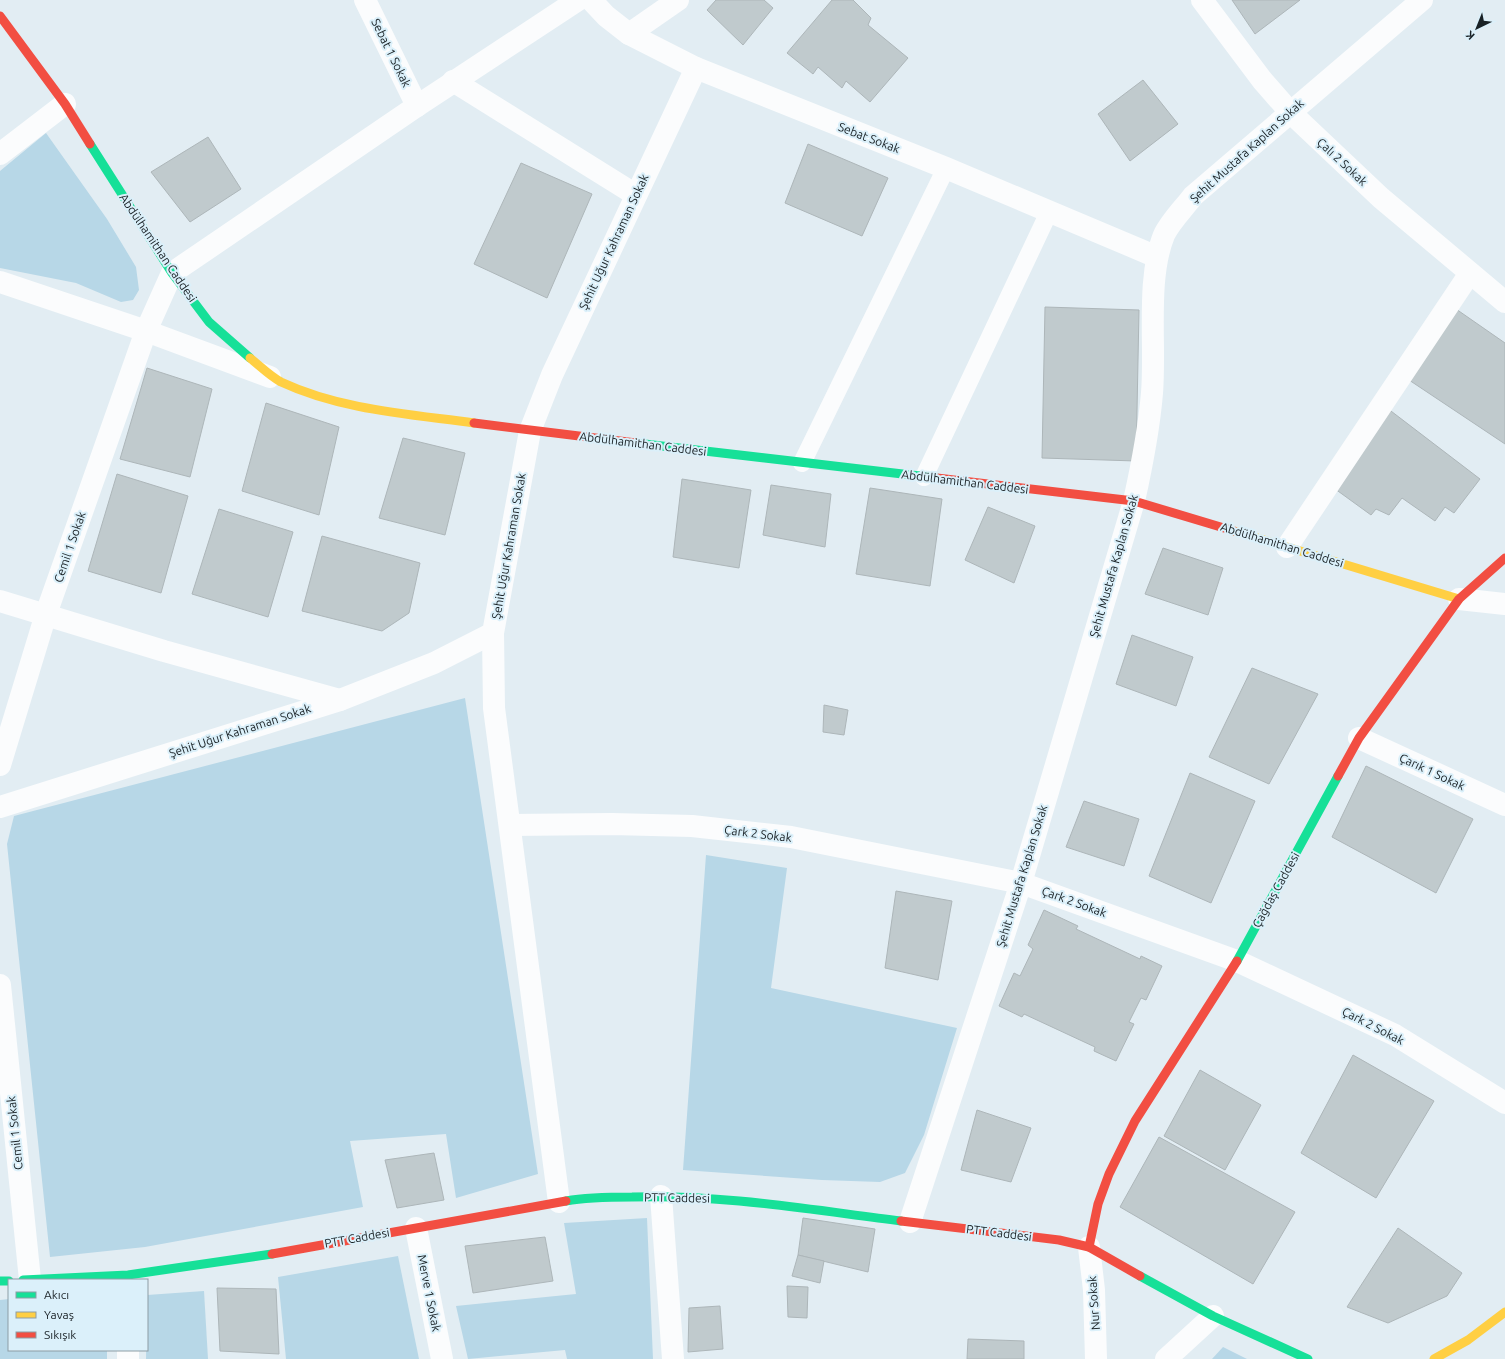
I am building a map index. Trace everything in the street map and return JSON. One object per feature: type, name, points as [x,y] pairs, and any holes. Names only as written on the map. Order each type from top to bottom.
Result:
[{"type":"street","name":"Sebat 1 Sokak","points":[[365,0],[416,106]]},
{"type":"street","points":[[172,273],[453,81],[578,0]]},
{"type":"street","name":"Sebat Sokak","points":[[591,0],[606,16],[629,34],[696,68],[946,168],[1157,257]]},
{"type":"street","points":[[629,34],[678,0]]},
{"type":"street","name":"Çalı 2 Sokak","points":[[1202,0],[1262,80],[1290,112],[1381,198],[1505,302]]},
{"type":"street","name":"Şehit Mustafa Kaplan Sokak","points":[[910,1222],[1021,883],[1134,501],[1144,454],[1152,393],[1157,257],[1165,234],[1193,196],[1422,0]]},
{"type":"street","name":"Abdülhamithan Caddesi","points":[[0,16],[65,104],[172,273],[209,322],[240,351],[280,381],[324,398],[384,410],[530,431],[1134,501],[1459,599]]},
{"type":"street","name":"Şehit Uğur Kahraman Sokak","points":[[0,807],[340,700],[434,663],[493,633],[530,431],[552,375],[696,68]]},
{"type":"street","points":[[453,81],[636,195]]},
{"type":"street","points":[[0,154],[65,104]]},
{"type":"street","name":"Cemil 1 Sokak","points":[[0,765],[46,614],[146,330],[172,273]]},
{"type":"street","points":[[1287,547],[1470,273]]},
{"type":"street","points":[[0,282],[146,330],[280,381]]},
{"type":"street","name":"Çağdaş Caddesi","points":[[1089,1248],[1098,1204],[1109,1174],[1135,1121],[1237,961],[1360,738],[1459,599],[1505,558]]},
{"type":"street","points":[[1459,599],[1505,604]]},
{"type":"street","points":[[0,601],[340,700]]},
{"type":"street","points":[[493,633],[494,708],[559,1202]]},
{"type":"street","name":"Çarık 1 Sokak","points":[[1360,738],[1505,805]]},
{"type":"street","name":"Çark 2 Sokak","points":[[510,825],[612,824],[692,826],[791,837],[1021,883],[1237,961],[1395,1035],[1505,1103]]},
{"type":"street","name":"Cemil 1 Sokak","points":[[0,985],[30,1279]]},
{"type":"street","points":[[661,1196],[673,1359]]},
{"type":"street","name":"PTT Caddesi","points":[[63,1279],[128,1277],[278,1253],[584,1198],[661,1196],[728,1200],[1059,1240],[1089,1248],[1214,1316],[1308,1359]]},
{"type":"street","name":"Merve 1 Sokak","points":[[416,1228],[442,1359]]},
{"type":"street","name":"Nur Sokak","points":[[1089,1248],[1094,1290],[1096,1359]]},
{"type":"street","points":[[1434,1359],[1468,1340],[1505,1312]]},
{"type":"street","points":[[1166,1359],[1214,1316]]},
{"type":"lane","points":[[802,463],[946,168]]},
{"type":"lane","points":[[924,477],[1049,212]]},
{"type":"shaded area","points":[[46,133],[107,219],[136,267],[139,290],[133,300],[121,302],[76,283],[0,268],[0,171]]},
{"type":"shaded area","points":[[465,698],[538,1174],[456,1198],[446,1134],[350,1141],[363,1207],[145,1247],[50,1257],[7,844],[14,816]]},
{"type":"shaded area","points":[[706,855],[787,868],[771,988],[957,1028],[924,1135],[905,1173],[880,1182],[822,1180],[683,1170]]},
{"type":"shaded area","points":[[647,1218],[653,1359],[567,1359],[565,1350],[468,1359],[456,1306],[576,1294],[564,1223]]},
{"type":"shaded area","points":[[398,1256],[419,1359],[286,1359],[278,1277]]},
{"type":"shaded area","points":[[204,1291],[208,1359],[146,1359],[146,1351],[148,1351],[148,1295]]},
{"type":"shaded area","points":[[8,1299],[8,1351],[107,1351],[107,1359],[0,1359],[0,1300]]},
{"type":"shaded area","points":[[1223,1347],[1247,1359],[1212,1359]]},
{"type":"building","points":[[716,0],[764,0],[773,8],[743,45],[707,10]]},
{"type":"building","points":[[832,0],[853,0],[871,18],[868,25],[908,58],[870,102],[846,81],[842,88],[818,67],[813,74],[787,53]]},
{"type":"building","points":[[1232,0],[1300,0],[1255,34]]},
{"type":"building","points":[[1143,80],[1178,124],[1130,161],[1098,114]]},
{"type":"building","points":[[208,137],[241,189],[190,222],[151,172]]},
{"type":"building","points":[[808,144],[888,178],[862,236],[785,203]]},
{"type":"building","points":[[521,163],[592,194],[547,298],[474,264]]},
{"type":"building","points":[[1045,307],[1139,310],[1136,461],[1042,458]]},
{"type":"building","points":[[1456,309],[1505,343],[1505,444],[1406,378]]},
{"type":"building","points":[[147,368],[212,389],[190,477],[120,459]]},
{"type":"building","points":[[266,403],[339,427],[319,515],[242,491]]},
{"type":"building","points":[[1387,408],[1480,479],[1454,513],[1445,507],[1435,521],[1402,498],[1389,515],[1376,509],[1371,515],[1331,486]]},
{"type":"building","points":[[403,438],[465,453],[445,535],[379,518]]},
{"type":"building","points":[[117,474],[188,496],[161,593],[88,571]]},
{"type":"building","points":[[682,479],[751,490],[739,568],[673,557]]},
{"type":"building","points":[[771,485],[831,494],[825,547],[763,535]]},
{"type":"building","points":[[870,488],[942,499],[930,586],[856,574]]},
{"type":"building","points":[[988,507],[1035,526],[1014,583],[965,560]]},
{"type":"building","points":[[219,509],[293,532],[268,617],[192,594]]},
{"type":"building","points":[[322,536],[420,563],[409,613],[382,631],[302,611]]},
{"type":"building","points":[[1163,548],[1223,568],[1208,615],[1145,594]]},
{"type":"building","points":[[1132,635],[1193,657],[1176,706],[1116,684]]},
{"type":"building","points":[[1252,668],[1318,694],[1269,784],[1209,757]]},
{"type":"building","points":[[824,705],[848,710],[844,735],[823,732]]},
{"type":"building","points":[[1366,766],[1473,819],[1436,893],[1332,837]]},
{"type":"building","points":[[1190,773],[1255,801],[1211,903],[1149,876]]},
{"type":"building","points":[[1084,801],[1139,819],[1124,866],[1066,847]]},
{"type":"building","points":[[896,891],[952,901],[938,980],[885,968]]},
{"type":"building","points":[[1044,910],[1078,926],[1076,929],[1140,959],[1141,956],[1162,966],[1146,1000],[1141,998],[1129,1022],[1134,1024],[1116,1061],[1094,1051],[1095,1047],[1024,1014],[1022,1017],[999,1006],[1014,973],[1020,976],[1033,949],[1028,945]]},
{"type":"building","points":[[1353,1055],[1434,1101],[1376,1198],[1301,1153]]},
{"type":"building","points":[[1200,1070],[1261,1105],[1225,1170],[1164,1136]]},
{"type":"building","points":[[977,1110],[1031,1128],[1011,1182],[961,1170]]},
{"type":"building","points":[[1159,1137],[1295,1212],[1253,1284],[1120,1207]]},
{"type":"building","points":[[434,1153],[444,1200],[397,1208],[385,1160]]},
{"type":"building","points":[[803,1218],[875,1229],[868,1272],[798,1255]]},
{"type":"building","points":[[1398,1228],[1462,1273],[1447,1296],[1388,1323],[1347,1307]]},
{"type":"building","points":[[545,1237],[553,1281],[473,1293],[465,1246]]},
{"type":"building","points":[[798,1255],[824,1261],[820,1283],[792,1276]]},
{"type":"building","points":[[787,1286],[808,1287],[807,1318],[788,1317]]},
{"type":"building","points":[[217,1288],[276,1289],[279,1354],[220,1351]]},
{"type":"building","points":[[720,1306],[723,1349],[688,1352],[689,1308]]},
{"type":"building","points":[[968,1339],[1024,1341],[1024,1359],[967,1359]]},
{"type":"traffic: fast","points":[[90,144],[172,273],[209,322],[250,358]]},
{"type":"traffic: fast","points":[[636,443],[937,478]]},
{"type":"traffic: fast","points":[[1237,961],[1338,776]]},
{"type":"traffic: fast","points":[[566,1201],[607,1197],[666,1197],[733,1200],[901,1221]]},
{"type":"traffic: fast","points":[[44,1279],[128,1275],[272,1254]]},
{"type":"traffic: fast","points":[[1140,1276],[1213,1316],[1308,1359]]},
{"type":"traffic: fast","points":[[0,1281],[8,1281]]},
{"type":"traffic: slow","points":[[250,358],[281,382],[327,399],[376,410],[474,423]]},
{"type":"traffic: slow","points":[[1234,531],[1459,599]]},
{"type":"traffic: slow","points":[[1434,1359],[1468,1340],[1505,1312]]},
{"type":"traffic: jam","points":[[0,16],[65,104],[90,144]]},
{"type":"traffic: jam","points":[[474,423],[636,443]]},
{"type":"traffic: jam","points":[[937,478],[1134,501],[1234,531]]},
{"type":"traffic: jam","points":[[1338,776],[1359,738],[1459,599],[1505,558]]},
{"type":"traffic: jam","points":[[1089,1247],[1098,1204],[1109,1174],[1135,1121],[1237,961]]},
{"type":"traffic: jam","points":[[272,1254],[566,1201]]},
{"type":"traffic: jam","points":[[901,1221],[1059,1240],[1089,1247],[1140,1276]]}]
